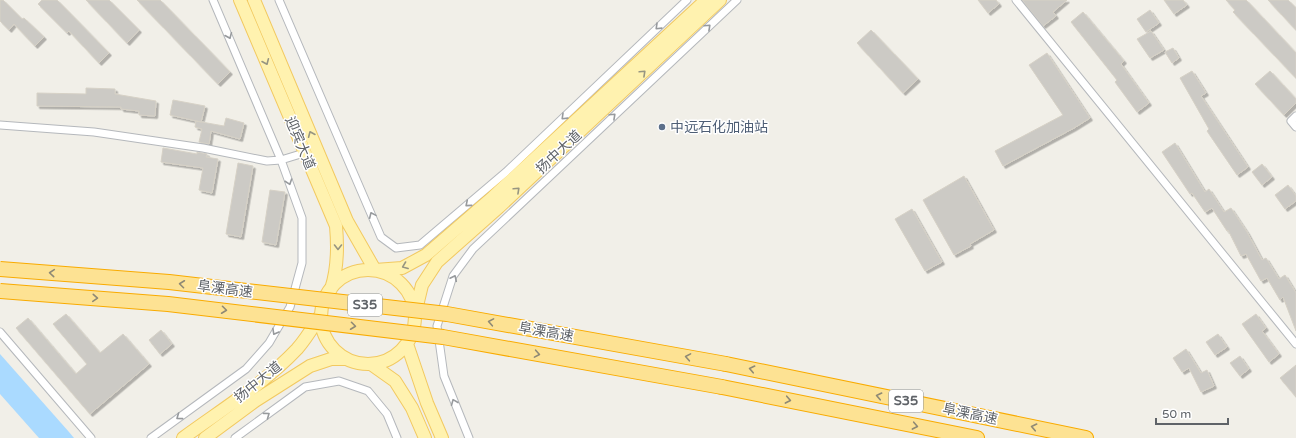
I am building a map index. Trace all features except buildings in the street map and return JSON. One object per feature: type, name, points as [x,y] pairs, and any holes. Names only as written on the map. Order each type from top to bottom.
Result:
[{"type":"highway","name":"阜溧高速","points":[[0,269],[169,282],[447,314],[726,364],[1086,438]]},
{"type":"highway","name":"阜溧高速","points":[[0,290],[168,304],[443,337],[722,387],[977,438]]},
{"type":"main road","name":"迎宾大道","points":[[240,0],[336,226],[338,247],[335,275],[331,289]]},
{"type":"main road","name":"迎宾大道","points":[[254,0],[347,221],[375,270]]},
{"type":"main road","name":"扬中大道","points":[[375,270],[402,268],[426,255],[493,197],[706,0]]},
{"type":"main road","name":"扬中大道","points":[[415,314],[422,285],[437,262],[499,207],[720,0]]},
{"type":"main road","points":[[362,270],[375,270],[390,275],[403,285],[412,299],[415,314],[414,330],[406,344],[395,356],[384,362],[371,364],[359,363],[347,359],[335,351],[327,340],[322,326],[324,300],[331,289],[350,273],[362,270]]},
{"type":"main road","name":"扬中大道","points":[[183,438],[248,392],[280,365],[298,348],[322,313]]},
{"type":"main road","points":[[406,344],[427,403],[442,438]]},
{"type":"main road","name":"扬中大道","points":[[205,438],[255,401],[310,366],[331,359],[347,359]]},
{"type":"main road","points":[[371,364],[395,381],[412,408],[425,438]]},
{"type":"street","points":[[150,438],[246,369],[269,343],[290,307],[302,263],[302,218],[282,160],[213,0]]},
{"type":"street","points":[[279,0],[381,237],[396,248],[420,245],[506,172],[687,0]]},
{"type":"street","points":[[469,438],[444,376],[437,326],[453,276],[473,248],[737,0]]},
{"type":"street","points":[[1016,0],[1296,344]]},
{"type":"street","points":[[1296,116],[1291,121],[1296,126]]},
{"type":"street","points":[[0,125],[94,132],[203,148],[267,161],[282,160],[304,153]]},
{"type":"street","points":[[0,332],[91,438]]},
{"type":"street","points":[[235,438],[305,387],[339,381],[368,391],[387,414],[397,438]]},
{"type":"water","points":[[0,354],[74,438],[39,438],[0,394]]},
{"type":"place","name":"中远石化加油站","points":[[662,127]]}]
